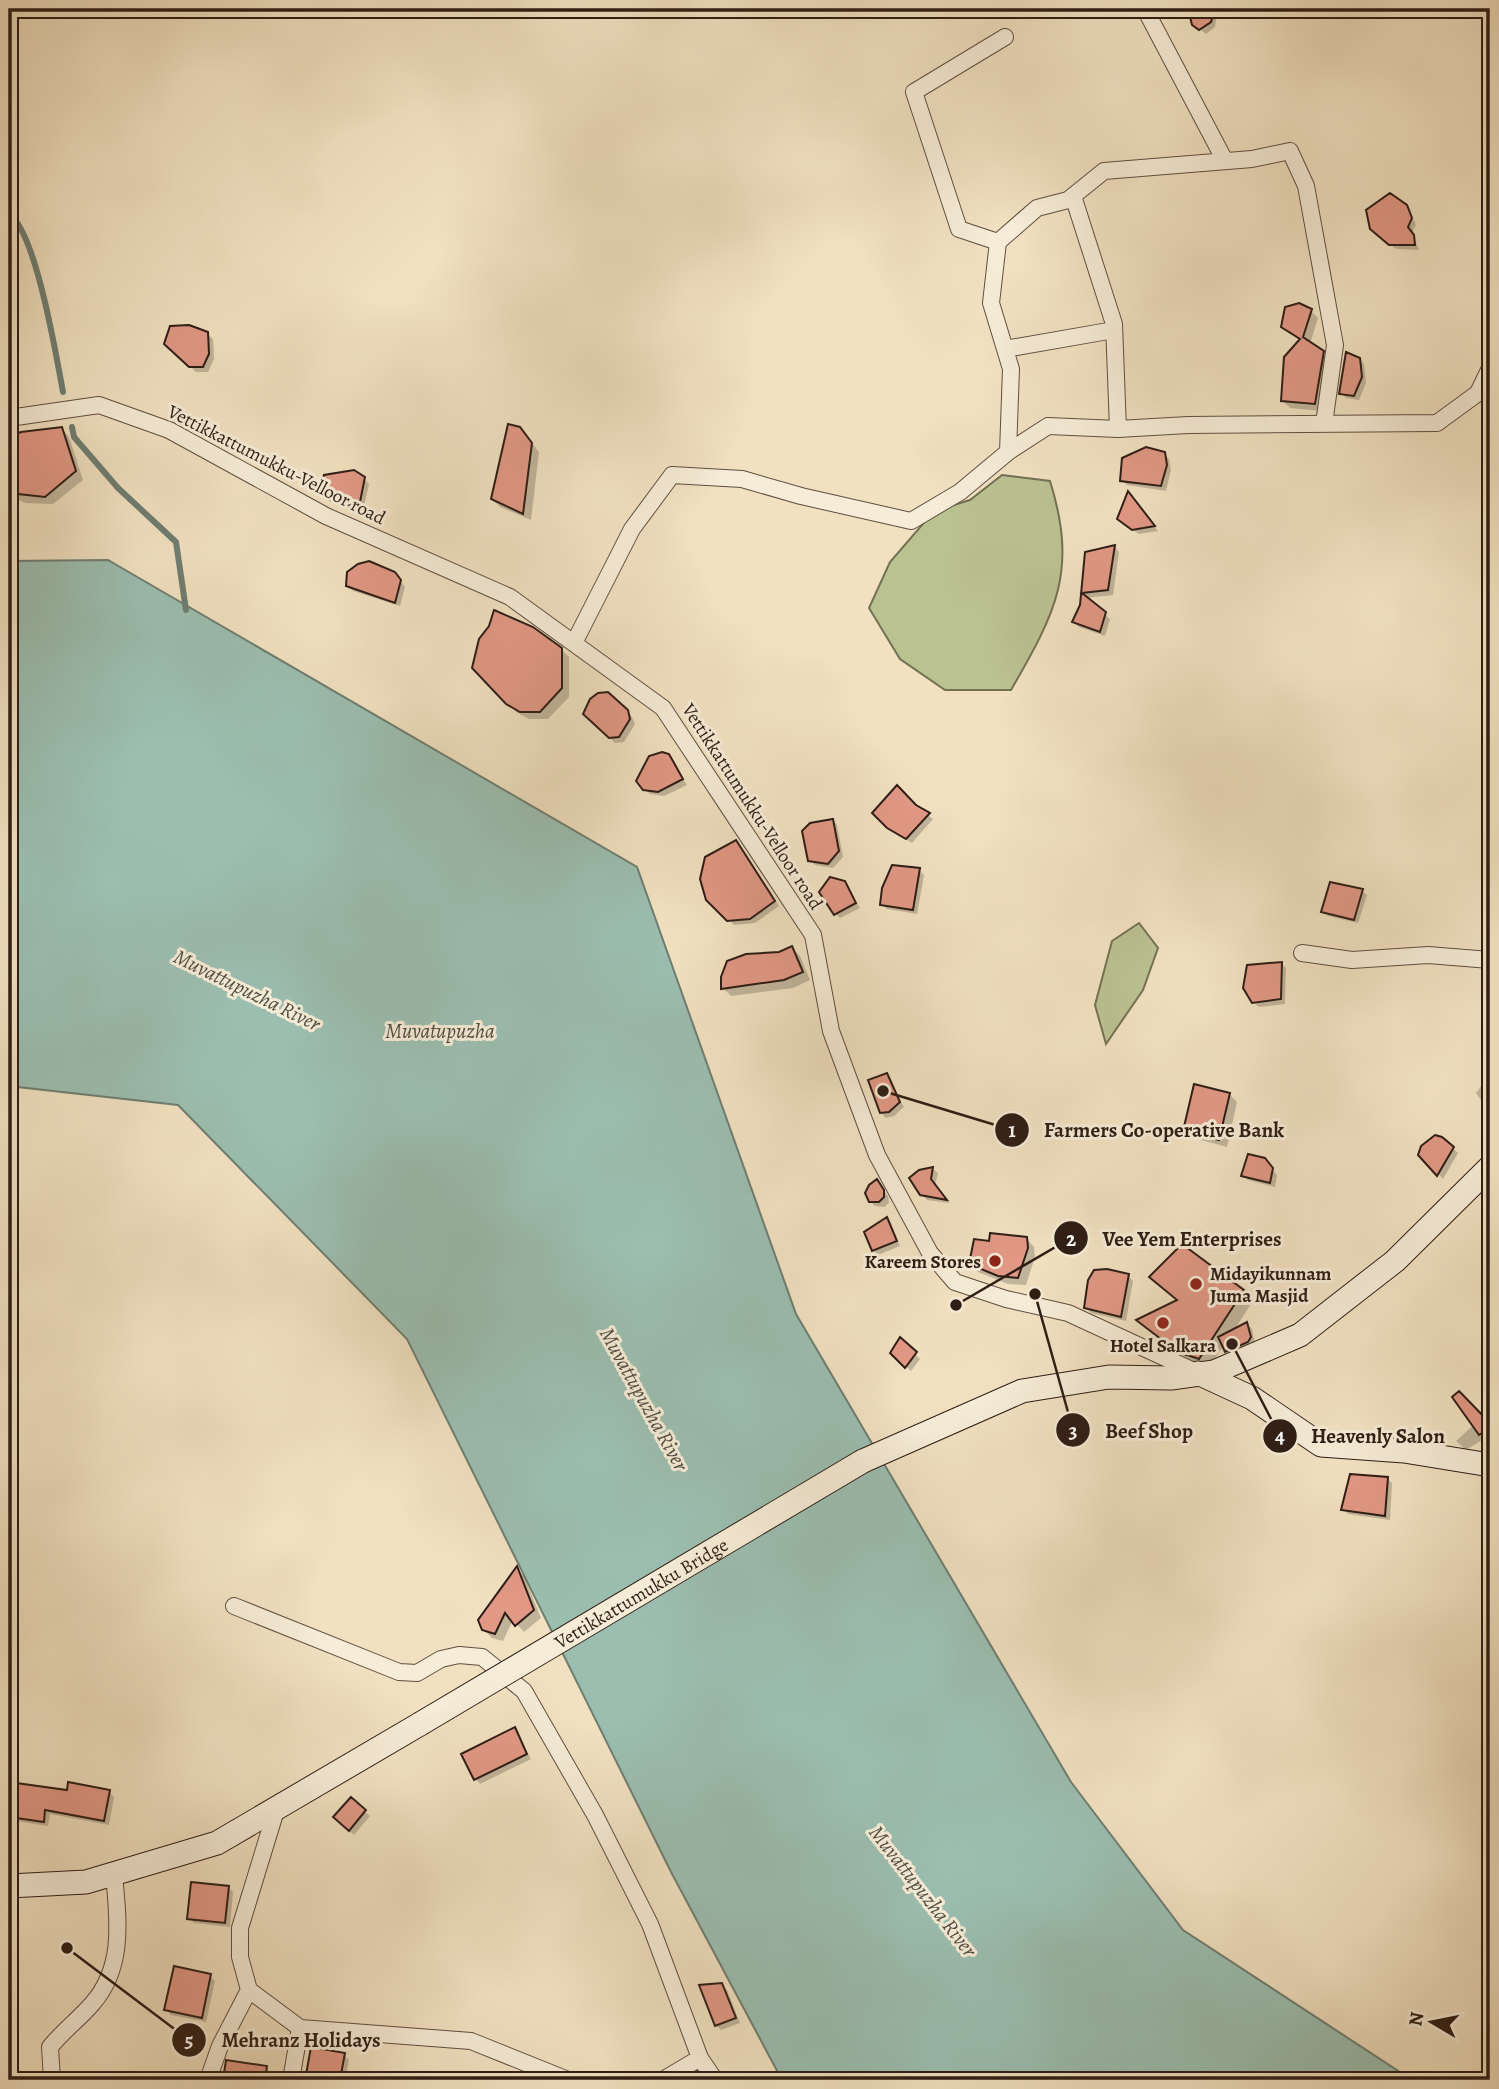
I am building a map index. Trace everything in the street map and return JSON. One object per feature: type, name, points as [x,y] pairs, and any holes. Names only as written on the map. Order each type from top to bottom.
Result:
[{"type":"main road","name":"Vettikkattumukku Bridge","points":[[9,1886],[86,1882],[217,1843],[277,1805],[420,1724],[863,1461],[1022,1391],[1109,1377],[1171,1378],[1214,1372],[1300,1335],[1395,1261],[1490,1167]]},
{"type":"main road","points":[[1198,1373],[1252,1398],[1321,1445],[1404,1451],[1490,1465]]},
{"type":"street","points":[[1145,9],[1225,161]]},
{"type":"street","points":[[998,242],[959,229],[914,92],[1005,37]]},
{"type":"street","points":[[1008,452],[1011,369],[990,303],[998,242],[1037,208],[1073,196],[1104,171],[1225,161],[1290,151],[1307,186],[1328,321],[1335,345],[1324,424]]},
{"type":"street","points":[[1073,196],[1114,330],[1118,429]]},
{"type":"street","points":[[1004,349],[1114,330]]},
{"type":"street","points":[[574,643],[632,529],[672,475],[742,479],[801,496],[911,521],[960,492],[1008,452],[1048,426],[1118,429],[1188,425],[1437,423],[1478,393],[1490,368]]},
{"type":"street","name":"Vettikkattumukku-Velloor road","points":[[9,418],[99,405],[169,430],[326,516],[510,597],[663,708],[813,935],[836,1044],[877,1154],[930,1253],[955,1282],[1006,1299],[1068,1313],[1198,1373]]},
{"type":"street","points":[[1302,953],[1352,960],[1429,955],[1490,960]]},
{"type":"street","points":[[234,1606],[399,1672],[417,1673],[440,1659],[459,1655],[482,1657],[524,1691],[595,1815],[650,1924],[700,2057],[715,2080]]},
{"type":"street","points":[[277,1805],[240,1928],[240,1956],[249,1990],[300,2028],[471,2041],[568,2080]]},
{"type":"street","points":[[52,2080],[50,2047],[70,2023],[92,2004],[112,1975],[119,1927],[114,1874]]},
{"type":"street","points":[[208,2080],[220,2046],[249,1990]]},
{"type":"street","points":[[291,2080],[300,2028]]},
{"type":"street","points":[[663,2080],[700,2057]]},
{"type":"green space","points":[[1002,475],[1050,481],[1062,541],[1058,590],[1040,637],[1011,690],[945,690],[900,659],[869,608],[890,562],[934,511],[970,500]]},
{"type":"green space","points":[[1139,923],[1158,948],[1143,990],[1106,1044],[1095,1005],[1112,941]]},
{"type":"water","name":"Muvatupuzha","points":[[108,560],[637,867],[796,1314],[1071,1782],[1183,1930],[1412,2080],[782,2080],[671,1872],[407,1339],[178,1105],[9,1086],[9,561]]},
{"type":"building","points":[[1188,9],[1215,9],[1211,22],[1199,30],[1192,25]]},
{"type":"building","points":[[1390,193],[1407,205],[1412,218],[1408,227],[1414,235],[1415,245],[1389,245],[1370,229],[1366,210]]},
{"type":"building","points":[[1299,303],[1312,309],[1303,337],[1324,351],[1315,404],[1281,401],[1284,357],[1300,339],[1281,327],[1285,307]]},
{"type":"building","points":[[189,325],[208,332],[209,354],[203,367],[189,367],[164,344],[170,326]]},
{"type":"building","points":[[1346,352],[1360,358],[1362,377],[1354,396],[1339,394]]},
{"type":"building","points":[[508,424],[520,427],[532,443],[523,514],[491,499]]},
{"type":"building","points":[[62,427],[76,471],[45,497],[9,493],[9,437],[21,432]]},
{"type":"building","points":[[1146,447],[1165,452],[1167,465],[1161,486],[1120,481],[1122,458]]},
{"type":"building","points":[[354,470],[365,477],[359,507],[330,500],[319,490],[324,475]]},
{"type":"building","points":[[1128,491],[1155,526],[1132,530],[1117,519]]},
{"type":"building","points":[[1115,545],[1108,590],[1082,593],[1106,612],[1100,632],[1072,622],[1080,605],[1085,552]]},
{"type":"building","points":[[369,561],[395,572],[401,580],[395,603],[346,586],[347,572],[358,564]]},
{"type":"building","points":[[494,610],[533,627],[562,648],[562,688],[540,712],[520,712],[506,704],[472,668],[479,639],[489,626]]},
{"type":"building","points":[[608,692],[628,710],[630,719],[619,737],[609,738],[583,714],[590,699],[598,693]]},
{"type":"building","points":[[662,752],[669,754],[683,779],[658,792],[643,790],[636,781],[649,756]]},
{"type":"building","points":[[897,785],[916,805],[930,813],[906,839],[887,828],[872,813]]},
{"type":"building","points":[[833,819],[839,851],[828,864],[808,861],[802,831],[810,823]]},
{"type":"building","points":[[736,840],[775,901],[750,919],[727,921],[706,900],[700,879],[705,857]]},
{"type":"building","points":[[892,865],[920,868],[913,910],[880,905],[882,888]]},
{"type":"building","points":[[830,877],[845,881],[856,903],[834,915],[819,892]]},
{"type":"building","points":[[1330,882],[1363,889],[1354,920],[1321,912]]},
{"type":"building","points":[[792,946],[803,972],[784,980],[721,989],[721,977],[727,961],[746,954],[779,952]]},
{"type":"building","points":[[1282,962],[1281,999],[1252,1003],[1243,988],[1247,965]]},
{"type":"building","points":[[887,1073],[900,1102],[889,1112],[880,1113],[868,1080]]},
{"type":"building","points":[[1194,1084],[1230,1093],[1219,1140],[1183,1131]]},
{"type":"building","points":[[1435,1135],[1454,1147],[1437,1176],[1418,1155],[1421,1146]]},
{"type":"building","points":[[1248,1154],[1265,1158],[1273,1168],[1270,1183],[1241,1176]]},
{"type":"building","points":[[933,1167],[931,1179],[947,1200],[920,1195],[909,1178],[919,1170]]},
{"type":"building","points":[[877,1179],[884,1190],[884,1197],[879,1202],[869,1202],[865,1193],[869,1185]]},
{"type":"building","points":[[887,1217],[897,1241],[872,1251],[864,1232]]},
{"type":"building","points":[[990,1233],[1027,1237],[1028,1248],[1018,1278],[998,1276],[969,1264],[974,1239],[989,1241]]},
{"type":"building","name":"Midayikunnam Juma Masjid","points":[[1182,1244],[1244,1290],[1199,1359],[1178,1352],[1136,1320],[1177,1300],[1149,1277]]},
{"type":"building","points":[[1107,1269],[1129,1274],[1121,1317],[1084,1308],[1088,1280],[1094,1270]]},
{"type":"building","points":[[1247,1322],[1251,1337],[1248,1342],[1225,1352],[1218,1337]]},
{"type":"building","points":[[900,1337],[917,1352],[905,1368],[890,1353]]},
{"type":"building","points":[[1459,1391],[1490,1423],[1490,1428],[1479,1435],[1452,1397]]},
{"type":"building","points":[[1350,1474],[1388,1477],[1385,1516],[1341,1510]]},
{"type":"building","points":[[517,1566],[534,1610],[515,1626],[505,1613],[495,1634],[482,1630],[478,1620]]},
{"type":"building","points":[[515,1727],[527,1754],[474,1780],[461,1754]]},
{"type":"building","points":[[9,1782],[67,1790],[68,1782],[110,1790],[104,1821],[45,1810],[44,1822],[9,1817]]},
{"type":"building","points":[[351,1797],[366,1810],[349,1831],[333,1817]]},
{"type":"building","points":[[191,1882],[229,1886],[225,1923],[187,1919]]},
{"type":"building","points":[[174,1966],[211,1974],[202,2018],[164,2010]]},
{"type":"building","points":[[722,1983],[736,2018],[715,2026],[699,1985]]},
{"type":"building","points":[[311,2047],[345,2053],[340,2080],[305,2080]]},
{"type":"building","points":[[226,2060],[267,2066],[265,2080],[223,2080]]},
{"type":"waterway","points":[[9,214],[19,225],[36,268],[63,392]]},
{"type":"waterway","points":[[72,427],[74,437],[118,488],[176,542],[186,610]]},
{"type":"place","name":"Farmers Co-operative Bank","points":[[883,1091]]},
{"type":"place","name":"Kareem Stores","points":[[995,1261]]},
{"type":"place","name":"Midayikunnam Juma Masjid","points":[[1196,1284]]},
{"type":"place","name":"Beef Shop","points":[[1035,1294]]},
{"type":"place","name":"Vee Yem Enterprises","points":[[956,1305]]},
{"type":"place","name":"Hotel Salkara","points":[[1163,1323]]},
{"type":"place","name":"Heavenly Salon","points":[[1232,1344]]},
{"type":"place","name":"Mehranz Holidays","points":[[67,1948]]},
{"type":"water label","name":"Muvattupuzha River","points":[[247,990]]},
{"type":"water label","name":"Muvattupuzha River","points":[[644,1399]]},
{"type":"water label","name":"Muvattupuzha River","points":[[923,1891]]}]
